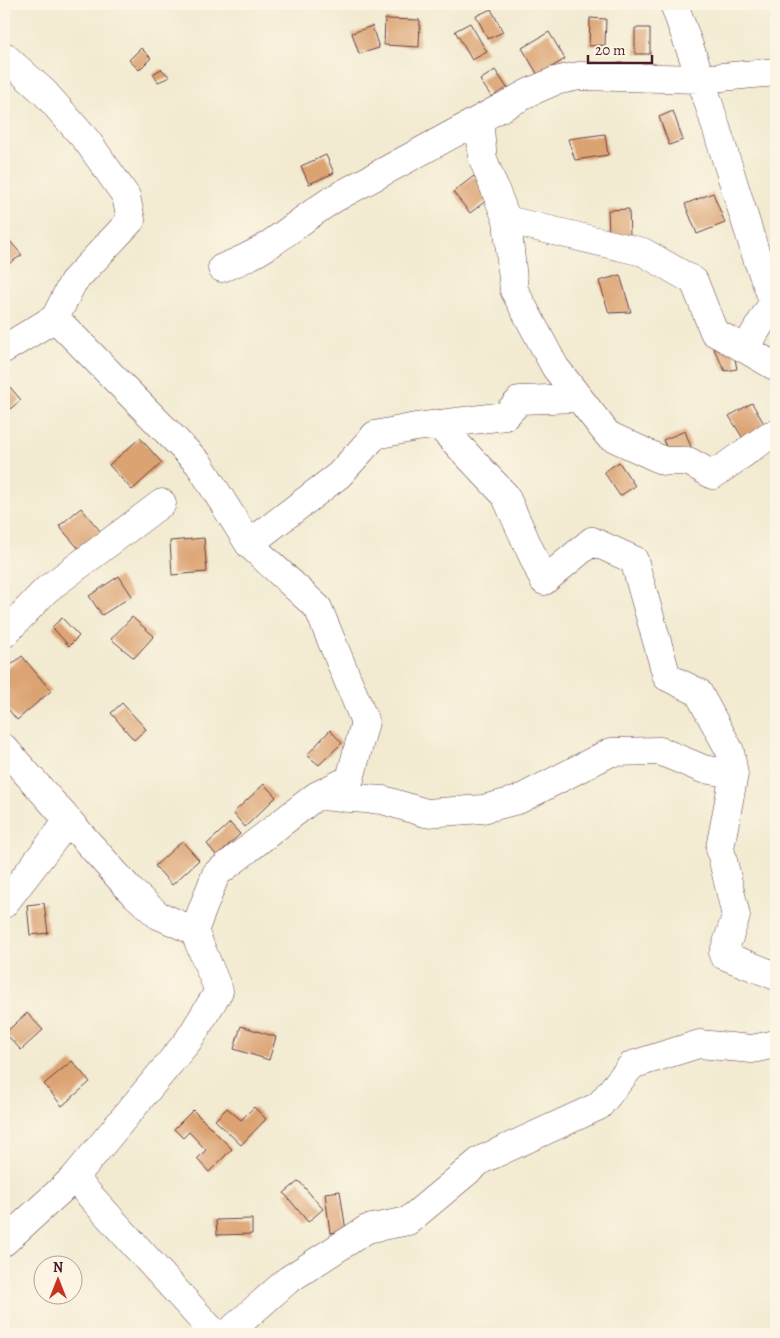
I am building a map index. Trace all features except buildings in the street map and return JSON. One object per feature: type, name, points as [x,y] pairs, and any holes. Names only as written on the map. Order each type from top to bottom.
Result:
[{"type":"street","points":[[674,4],[767,263],[775,304],[745,349]]},
{"type":"street","points":[[4,56],[44,93],[88,142],[126,196],[131,220],[73,282],[55,318],[4,349]]},
{"type":"street","points":[[222,268],[242,260],[266,246],[337,197],[555,80],[571,76],[701,79],[776,72]]},
{"type":"street","points":[[479,120],[483,159],[507,220],[514,290],[555,366],[608,435],[664,461],[688,461],[712,475],[770,435],[776,435]]},
{"type":"street","points":[[507,220],[643,252],[694,281],[714,332],[776,367]]},
{"type":"street","points":[[4,1242],[74,1178],[188,1041],[219,991],[194,931],[216,874],[316,796],[350,780],[365,722],[318,608],[249,544],[199,464],[55,318]]},
{"type":"street","points":[[249,544],[340,475],[375,435],[438,424],[505,416],[520,400],[579,398]]},
{"type":"street","points":[[438,424],[505,495],[544,581],[592,541],[634,560],[666,677],[698,692],[730,751],[734,774],[720,848],[736,916],[723,955],[776,976]]},
{"type":"street","points":[[4,634],[46,590],[162,503]]},
{"type":"street","points":[[4,748],[131,891],[158,916],[194,931]]},
{"type":"street","points":[[316,796],[383,800],[426,813],[483,809],[518,800],[611,752],[660,752],[703,769],[734,774]]},
{"type":"street","points":[[4,904],[68,821]]},
{"type":"street","points":[[227,1334],[288,1280],[367,1229],[408,1221],[481,1160],[599,1106],[632,1065],[699,1044],[752,1049],[775,1043]]},
{"type":"street","points":[[74,1178],[214,1334]]}]
